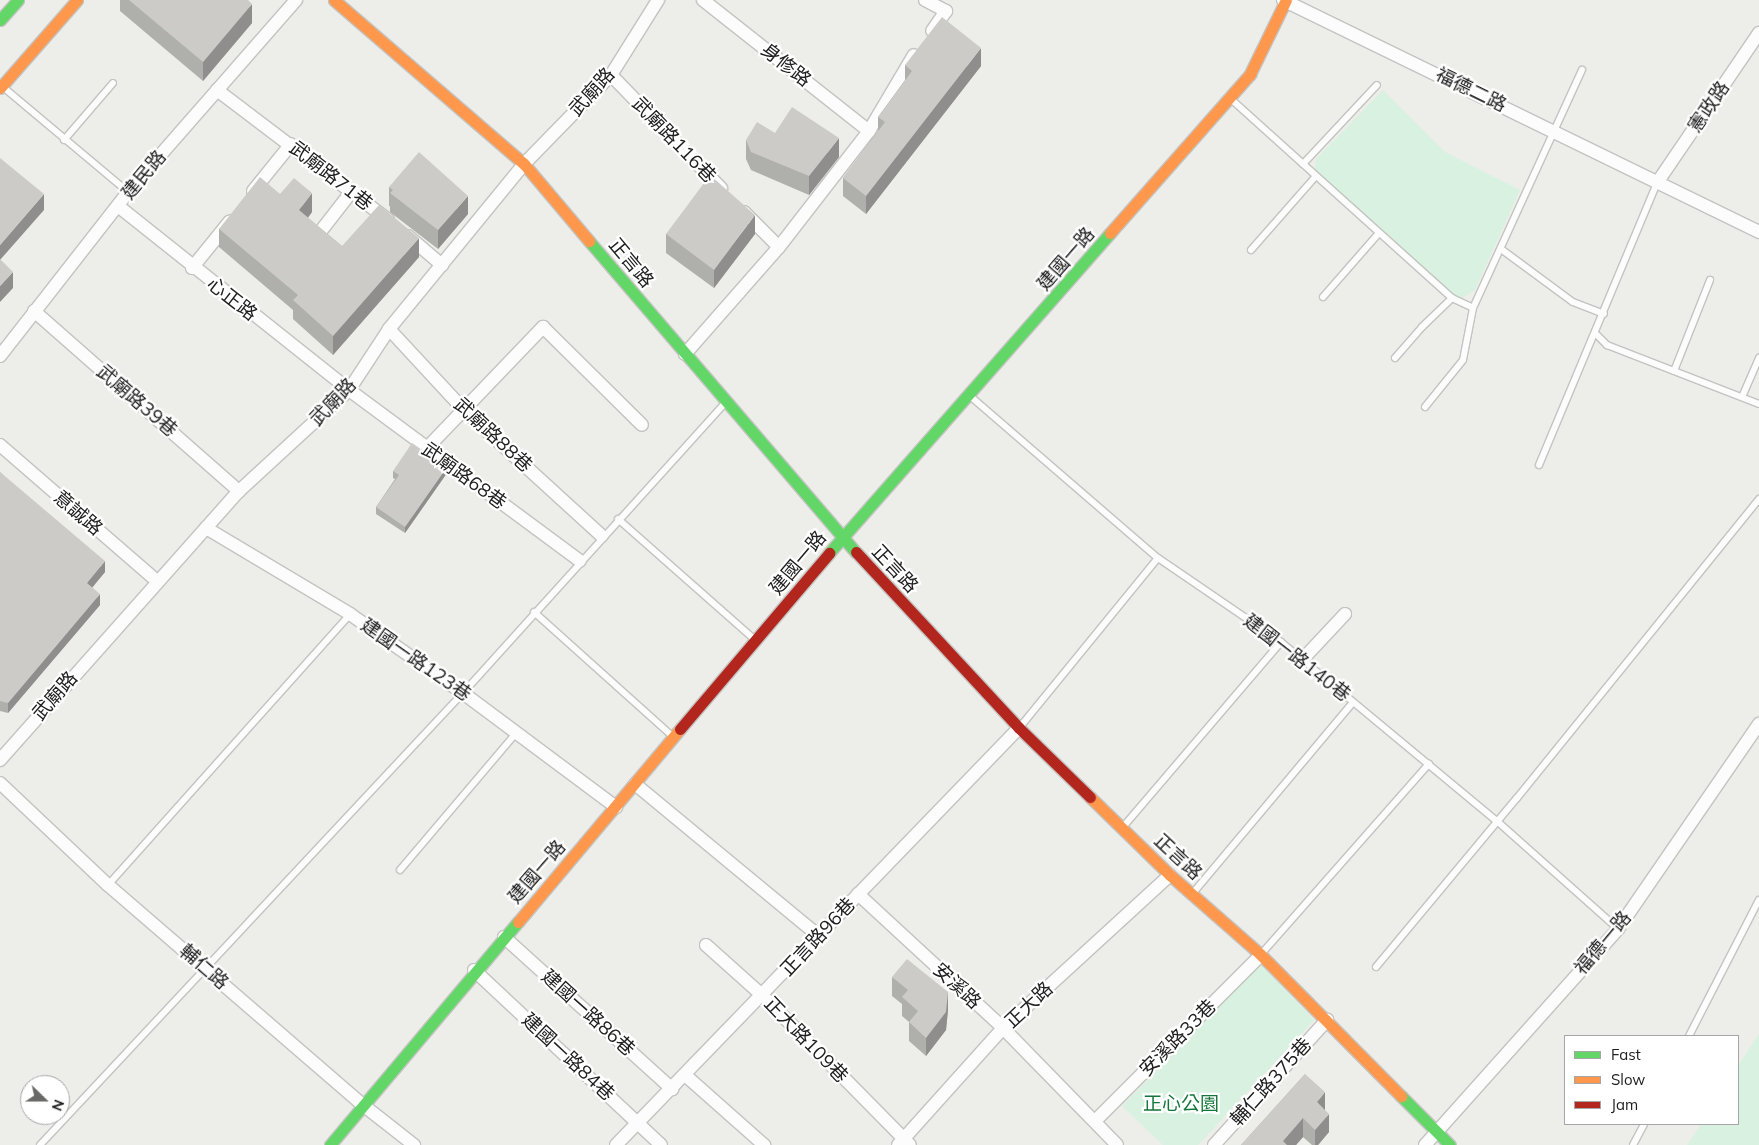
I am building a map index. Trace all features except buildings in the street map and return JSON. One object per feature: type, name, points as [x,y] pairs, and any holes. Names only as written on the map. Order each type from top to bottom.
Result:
[{"type":"street","points":[[0,20],[18,0]]},
{"type":"street","points":[[1,87],[77,0]]},
{"type":"street","name":"建民路","points":[[0,356],[128,192],[296,0]]},
{"type":"street","name":"正言路","points":[[334,0],[524,164],[842,537],[1019,728],[1170,874],[1261,954],[1450,1145]]},
{"type":"street","name":"武廟路","points":[[0,760],[157,581],[239,491],[349,390],[389,329],[524,164],[611,75],[658,0]]},
{"type":"street","name":"身修路","points":[[703,0],[870,131]]},
{"type":"street","points":[[685,354],[779,247],[870,131],[922,44],[946,11],[925,0]]},
{"type":"street","name":"建國一路","points":[[330,1145],[474,970],[616,808],[842,537],[1230,98],[1250,74],[1285,0]]},
{"type":"street","name":"福德二路","points":[[1285,0],[1659,180]]},
{"type":"street","name":"憲政路","points":[[1659,180],[1759,33]]},
{"type":"street","name":"武廟路116巷","points":[[611,75],[779,247]]},
{"type":"street","name":"武廟路71巷","points":[[217,90],[352,191],[442,265]]},
{"type":"street","points":[[247,198],[291,144]]},
{"type":"street","points":[[1659,180],[1759,232]]},
{"type":"street","points":[[317,236],[352,191]]},
{"type":"street","name":"心正路","points":[[118,206],[192,268],[349,390]]},
{"type":"street","points":[[192,268],[235,214]]},
{"type":"street","name":"武廟路39巷","points":[[34,311],[239,491]]},
{"type":"street","points":[[427,448],[465,411],[543,327],[642,425]]},
{"type":"street","name":"武廟路88巷","points":[[389,329],[465,411],[602,536]]},
{"type":"street","name":"武廟路68巷","points":[[349,390],[580,561]]},
{"type":"street","name":"意誠路","points":[[0,445],[157,581]]},
{"type":"street","name":"建國一路123巷","points":[[206,528],[350,614],[464,693],[616,808]]},
{"type":"street","points":[[1302,660],[1345,614]]},
{"type":"street","name":"福德一路","points":[[1424,1145],[1618,930],[1759,724]]},
{"type":"street","name":"正言路96巷","points":[[616,1145],[763,996],[858,894],[1019,728]]},
{"type":"street","name":"輔仁路","points":[[0,783],[108,885],[363,1105],[414,1145]]},
{"type":"street","points":[[635,784],[820,937]]},
{"type":"street","name":"正大路","points":[[904,1143],[1003,1028],[1170,874]]},
{"type":"street","name":"安溪路","points":[[858,894],[1003,1028],[1117,1145]]},
{"type":"street","name":"建國一路86巷","points":[[504,937],[672,1088]]},
{"type":"street","name":"正大路109巷","points":[[706,944],[763,996],[904,1143]]},
{"type":"street","name":"安溪路33巷","points":[[1095,1121],[1261,954]]},
{"type":"street","name":"建國一路84巷","points":[[474,970],[661,1145]]},
{"type":"street","name":"輔仁路375巷","points":[[1214,1145],[1327,1020]]},
{"type":"street","points":[[685,1076],[764,1145]]},
{"type":"lane","points":[[1425,407],[1463,360],[1474,308],[1556,131],[1582,70]]},
{"type":"lane","points":[[64,140],[114,83]]},
{"type":"lane","points":[[1303,164],[1377,86]]},
{"type":"lane","points":[[1,87],[128,192]]},
{"type":"lane","points":[[1230,98],[1452,298],[1474,308]]},
{"type":"lane","points":[[1251,250],[1316,176]]},
{"type":"lane","points":[[1539,465],[1596,334],[1659,180]]},
{"type":"lane","points":[[1323,297],[1379,233]]},
{"type":"lane","points":[[1501,249],[1573,302],[1604,314]]},
{"type":"lane","points":[[1674,371],[1710,280]]},
{"type":"lane","points":[[1395,358],[1422,327],[1452,298]]},
{"type":"lane","points":[[1596,334],[1607,344],[1759,404]]},
{"type":"lane","points":[[1742,397],[1759,358]]},
{"type":"lane","name":"建國一路140巷","points":[[969,395],[1158,558],[1281,642],[1354,702],[1498,822],[1618,930]]},
{"type":"lane","points":[[40,1145],[204,967],[464,693],[602,536],[726,402]]},
{"type":"lane","points":[[1376,967],[1498,822],[1759,499]]},
{"type":"lane","points":[[618,519],[756,641]]},
{"type":"lane","points":[[1019,728],[1158,558]]},
{"type":"lane","points":[[534,612],[675,738]]},
{"type":"lane","points":[[108,885],[350,614]]},
{"type":"lane","points":[[1122,828],[1281,642]]},
{"type":"lane","points":[[1193,894],[1354,702]]},
{"type":"lane","points":[[400,870],[517,732]]},
{"type":"lane","points":[[1261,954],[1428,764]]},
{"type":"lane","points":[[1690,1035],[1759,900]]},
{"type":"lane","points":[[1633,1145],[1643,1125]]},
{"type":"green space","points":[[1383,90],[1445,152],[1520,190],[1475,290],[1462,298],[1455,295],[1315,169],[1316,159]]},
{"type":"green space","name":"正心公園","points":[[1261,965],[1314,1020],[1198,1145],[1163,1145],[1122,1106]]},
{"type":"green space","points":[[1759,1034],[1759,1145],[1687,1145],[1700,1125],[1739,1125],[1739,1064]]},
{"type":"traffic: fast","points":[[0,20],[18,0]]},
{"type":"traffic: fast","points":[[829,553],[1110,233]]},
{"type":"traffic: fast","points":[[589,241],[856,552]]},
{"type":"traffic: fast","points":[[330,1145],[518,922]]},
{"type":"traffic: fast","points":[[1401,1096],[1450,1145]]},
{"type":"traffic: slow","points":[[0,88],[77,0]]},
{"type":"traffic: slow","points":[[334,0],[524,164],[589,241]]},
{"type":"traffic: slow","points":[[1110,233],[1250,74],[1286,0]]},
{"type":"traffic: slow","points":[[518,922],[680,729]]},
{"type":"traffic: slow","points":[[1090,797],[1170,875],[1261,955],[1401,1096]]},
{"type":"traffic: jam","points":[[856,552],[1019,728],[1090,797]]},
{"type":"traffic: jam","points":[[680,729],[829,553]]}]
